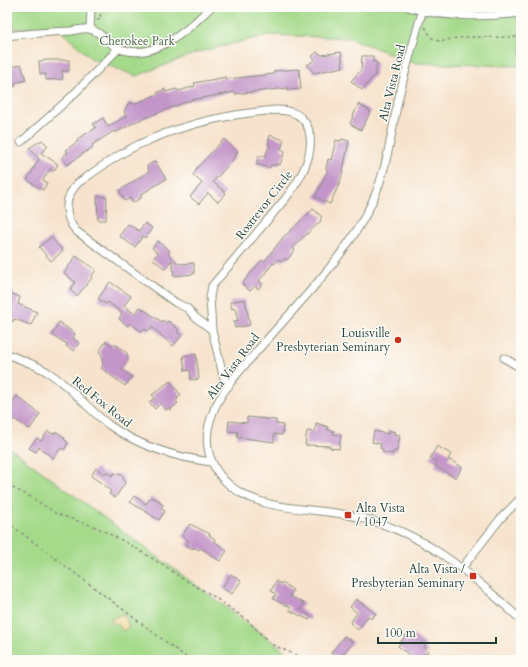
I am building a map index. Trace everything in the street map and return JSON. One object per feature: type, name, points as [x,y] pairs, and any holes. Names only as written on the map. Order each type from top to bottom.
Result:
[{"type":"street","points":[[7,36],[28,33],[90,29],[119,48],[133,52],[155,48],[185,31],[211,7]]},
{"type":"street","points":[[409,7],[422,12],[474,15],[521,13]]},
{"type":"street","points":[[90,29],[91,10]]},
{"type":"street","name":"Alta Vista Road","points":[[422,12],[406,70],[385,165],[372,203],[360,225],[338,255],[228,387],[216,404],[208,429],[207,452],[211,462],[228,483],[247,496],[269,504],[348,515],[387,525],[433,547],[474,576],[521,620]]},
{"type":"street","points":[[21,142],[72,96],[119,48]]},
{"type":"street","name":"Rostrevor Circle","points":[[212,330],[195,317],[187,308],[176,303],[76,231],[67,215],[66,205],[68,196],[78,183],[123,154],[140,144],[189,124],[227,116],[277,110],[290,111],[300,116],[308,126],[311,138],[306,163],[297,183],[286,198],[212,286],[210,297],[212,330],[223,375],[228,387]]},
{"type":"street","name":"Red Fox Road","points":[[7,354],[40,367],[51,374],[108,424],[144,446],[186,459],[211,462]]},
{"type":"street","points":[[504,358],[521,368]]},
{"type":"street","points":[[462,568],[501,518],[521,498]]},
{"type":"path","points":[[99,7],[101,19]]},
{"type":"path","points":[[423,23],[432,38],[441,42],[456,37],[496,38],[521,36]]},
{"type":"path","points":[[7,485],[31,497],[57,514],[96,527],[129,544],[168,568],[181,578],[210,594],[247,620],[271,644],[307,660]]},
{"type":"path","points":[[7,522],[190,660]]},
{"type":"green space","name":"Cherokee Park","points":[[7,7],[521,7],[521,64],[516,66],[414,63],[350,38],[269,35],[199,52],[136,76],[92,59],[54,25],[7,30]]},
{"type":"green space","points":[[7,446],[296,659],[297,660],[7,660]]},
{"type":"sand","points":[[122,614],[125,616],[129,626],[123,631],[118,624],[113,623],[111,619]]},
{"type":"building","points":[[317,52],[322,55],[341,52],[343,67],[314,73],[307,65],[315,60],[312,56]]},
{"type":"building","points":[[362,56],[373,56],[373,62],[377,62],[375,75],[362,90],[351,81],[361,70]]},
{"type":"building","points":[[69,60],[69,71],[62,71],[63,79],[46,80],[46,74],[40,74],[39,61]]},
{"type":"building","points":[[21,64],[26,80],[15,83],[16,86],[7,88],[7,69]]},
{"type":"building","points":[[299,69],[301,89],[288,90],[288,88],[235,94],[235,92],[191,100],[137,121],[115,133],[114,131],[92,145],[93,147],[67,165],[62,157],[68,153],[66,150],[78,141],[77,139],[96,128],[93,124],[103,118],[108,127],[126,116],[124,112],[129,102],[135,104],[158,94],[158,92],[165,89],[166,92],[176,89],[179,91],[195,86],[194,83],[226,77],[227,79],[274,74],[274,71]]},
{"type":"building","points":[[358,104],[371,111],[361,130],[350,124]]},
{"type":"building","points":[[270,135],[284,140],[281,149],[285,151],[280,165],[271,165],[270,168],[256,164],[259,155],[265,157],[270,144],[268,144]]},
{"type":"building","points":[[224,139],[238,152],[213,182],[226,193],[218,202],[208,193],[199,204],[190,197],[202,183],[193,175],[196,171],[195,170]]},
{"type":"building","points":[[342,139],[349,141],[341,180],[330,204],[315,197],[328,170],[326,169],[328,159],[331,160],[336,140],[341,141]]},
{"type":"building","points":[[42,140],[48,146],[41,153],[58,164],[54,171],[50,169],[43,180],[47,183],[43,190],[27,180],[39,159],[29,148]]},
{"type":"building","points":[[155,161],[166,179],[140,195],[142,197],[133,203],[130,198],[125,201],[119,191],[149,171],[147,166]]},
{"type":"building","points":[[97,196],[107,197],[106,220],[98,220]]},
{"type":"building","points":[[313,209],[322,217],[320,219],[321,221],[298,242],[293,248],[295,250],[287,260],[285,258],[282,262],[279,259],[274,264],[273,263],[259,281],[263,284],[258,289],[255,286],[250,291],[242,284],[245,280],[262,260],[264,262],[284,236]]},
{"type":"building","points":[[145,223],[152,228],[145,238],[143,236],[135,247],[119,236],[128,224],[139,231]]},
{"type":"building","points":[[51,237],[63,251],[51,261],[39,247]]},
{"type":"building","points":[[158,241],[170,251],[168,254],[179,264],[194,263],[194,274],[174,276],[172,260],[165,269],[153,259],[158,253],[152,248]]},
{"type":"building","points":[[76,256],[96,270],[91,277],[92,278],[77,296],[70,290],[75,282],[64,273]]},
{"type":"building","points":[[110,282],[131,296],[124,306],[135,314],[140,307],[162,322],[163,320],[166,323],[168,321],[179,330],[177,332],[182,335],[173,346],[152,327],[148,331],[145,329],[141,331],[130,323],[128,326],[119,319],[122,313],[108,302],[106,304],[98,299]]},
{"type":"building","points":[[7,292],[20,297],[18,304],[37,312],[31,325],[14,319],[13,322],[7,319]]},
{"type":"building","points":[[245,299],[250,325],[235,328],[234,321],[238,321],[235,308],[232,309],[230,302]]},
{"type":"building","points":[[59,322],[75,334],[73,338],[79,343],[74,351],[66,346],[67,344],[52,335]]},
{"type":"building","points":[[106,341],[113,346],[114,344],[118,346],[127,353],[128,359],[121,369],[132,377],[125,386],[101,368],[103,366],[102,355],[99,352]]},
{"type":"building","points":[[196,354],[199,379],[191,380],[190,370],[185,371],[183,356]]},
{"type":"building","points":[[170,381],[181,395],[177,398],[178,399],[176,401],[178,403],[170,410],[169,408],[166,410],[161,403],[155,409],[149,402],[155,398],[152,395]]},
{"type":"building","points":[[17,396],[40,414],[30,429],[14,419],[12,421],[7,418],[7,413],[11,407],[10,406]]},
{"type":"building","points":[[247,417],[276,420],[276,424],[283,425],[282,435],[274,434],[274,442],[237,437],[238,432],[228,431],[229,421],[247,423]]},
{"type":"building","points":[[316,423],[328,427],[328,430],[334,431],[333,434],[341,435],[339,449],[330,448],[330,446],[305,445],[307,431],[315,432]]},
{"type":"building","points":[[388,430],[395,432],[394,434],[400,435],[397,451],[394,451],[393,454],[382,452],[383,449],[380,448],[381,444],[372,442],[374,431],[388,434]]},
{"type":"building","points":[[48,431],[53,434],[57,432],[65,438],[64,439],[68,443],[64,450],[61,448],[53,458],[39,447],[36,452],[29,448],[37,438],[41,441]]},
{"type":"building","points":[[437,446],[451,454],[448,459],[462,467],[456,478],[435,466],[437,462],[430,458]]},
{"type":"building","points":[[96,468],[104,474],[106,472],[112,476],[114,473],[122,475],[125,483],[115,498],[109,494],[111,491],[91,476]]},
{"type":"building","points":[[134,496],[146,504],[151,497],[160,501],[159,502],[163,505],[161,508],[165,511],[159,520],[130,502]]},
{"type":"building","points":[[190,524],[210,534],[209,535],[215,539],[214,541],[227,551],[220,561],[201,548],[199,550],[194,547],[193,549],[186,545],[189,541],[182,536]]},
{"type":"building","points":[[231,574],[241,581],[232,594],[222,588]]},
{"type":"building","points":[[276,581],[281,584],[282,582],[293,590],[290,596],[304,603],[300,609],[311,617],[309,620],[289,610],[291,608],[273,599],[276,594],[271,591]]},
{"type":"building","points":[[356,599],[376,614],[371,619],[368,616],[358,630],[350,623],[357,613],[350,607]]},
{"type":"building","points":[[412,634],[426,645],[424,648],[428,651],[424,656],[430,660],[415,660],[398,646],[406,635],[410,638]]},
{"type":"building","points":[[344,636],[353,642],[339,659],[331,653]]},
{"type":"place","name":"Louisville Presbyterian Seminary","points":[[398,340]]},
{"type":"place","name":"Alta Vista / 1047","points":[[348,515]]},
{"type":"place","name":"Alta Vista / Presbyterian Seminary","points":[[473,576]]}]
